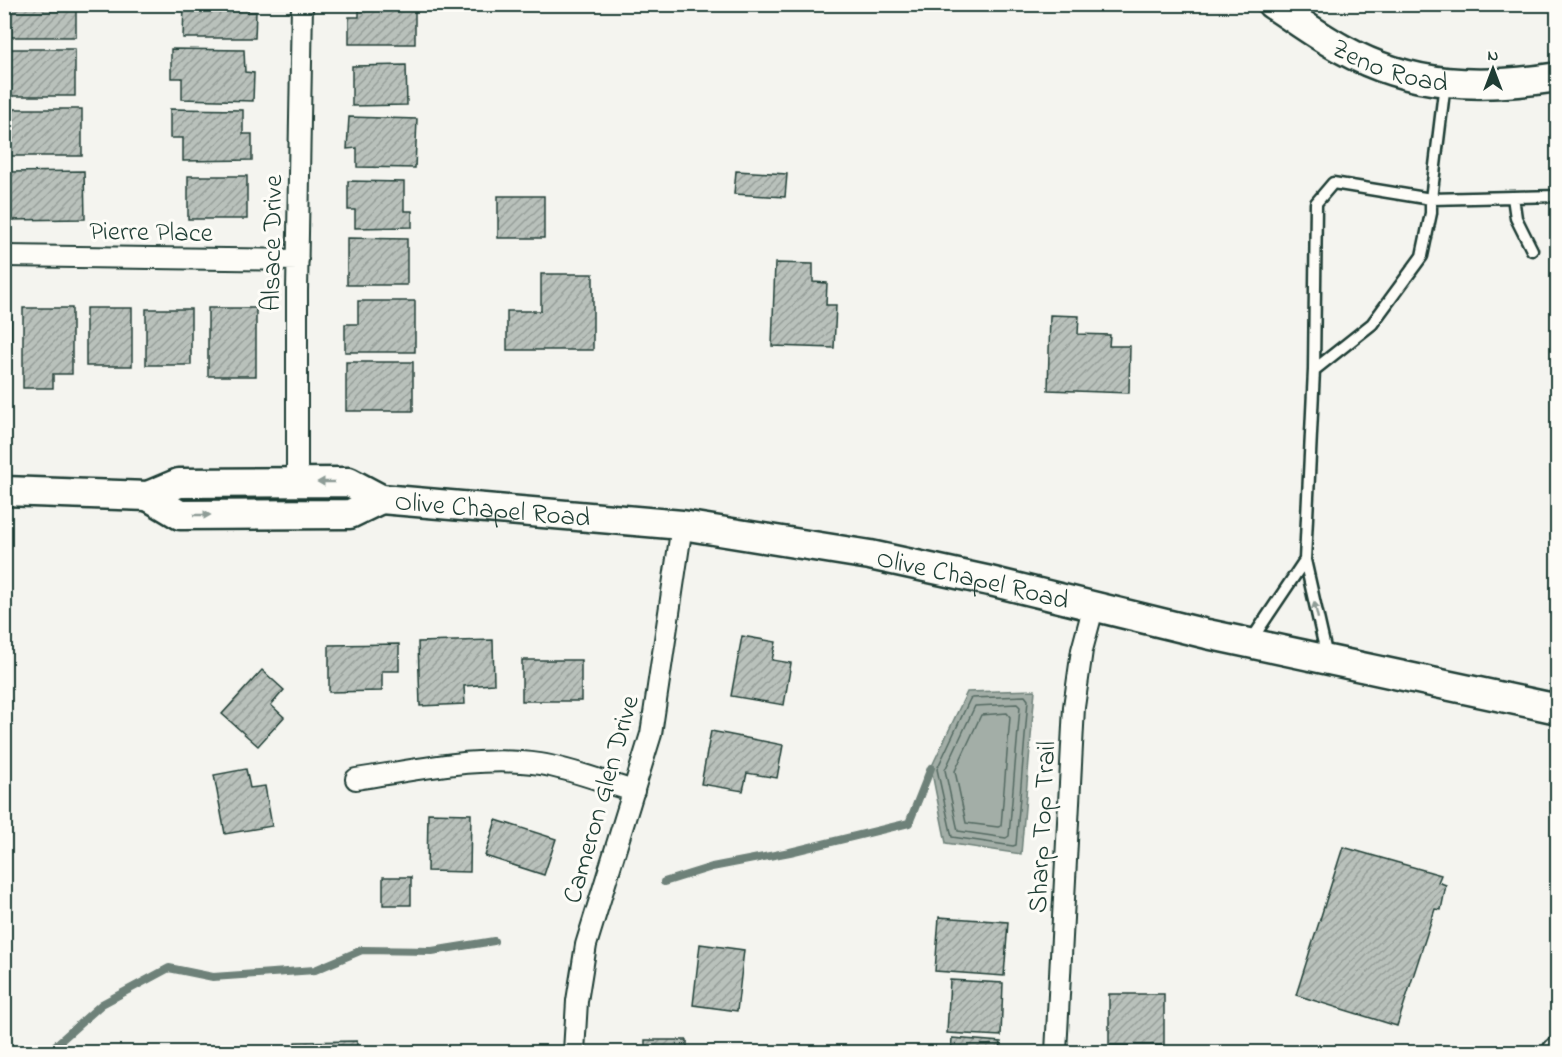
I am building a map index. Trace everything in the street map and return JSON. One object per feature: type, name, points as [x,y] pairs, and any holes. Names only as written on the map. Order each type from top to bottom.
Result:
[{"type":"main road","name":"Zeno Road","points":[[1272,4],[1342,49],[1371,63],[1407,75],[1445,82],[1483,85],[1557,77]]},
{"type":"main road","name":"Olive Chapel Road","points":[[4,491],[148,496],[179,483],[350,482],[381,499],[682,525],[870,555],[990,580],[1248,643],[1557,709]]},
{"type":"main road","name":"Olive Chapel Road","points":[[148,496],[180,515],[350,514],[381,499]]},
{"type":"street","name":"Alsace Drive","points":[[297,482],[302,4]]},
{"type":"street","name":"Pierre Place","points":[[4,256],[298,260]]},
{"type":"street","name":"Cameron Glen Drive","points":[[574,1053],[581,965],[651,734],[682,525]]},
{"type":"street","name":"Sharp Top Trail","points":[[1056,1053],[1074,707],[1082,650],[1094,605]]},
{"type":"street","points":[[356,779],[469,762],[514,761],[543,765],[634,791]]},
{"type":"lane","points":[[1314,370],[1372,324],[1422,256],[1431,213],[1445,82]]},
{"type":"lane","points":[[1328,660],[1305,560],[1314,370],[1316,203],[1333,183],[1431,199],[1557,196]]},
{"type":"lane","points":[[1513,197],[1516,218],[1532,250]]},
{"type":"lane","points":[[1248,643],[1305,560]]},
{"type":"water","points":[[1035,690],[1021,854],[946,843],[931,768],[967,692]]},
{"type":"building","points":[[11,4],[76,4],[76,37],[11,37]]},
{"type":"building","points":[[184,4],[248,4],[248,12],[256,12],[255,38],[183,38]]},
{"type":"building","points":[[359,4],[415,4],[415,44],[349,44],[349,17],[359,17]]},
{"type":"building","points":[[8,49],[75,49],[75,96],[8,96]]},
{"type":"building","points":[[171,49],[244,50],[245,72],[254,73],[253,101],[182,99],[182,78],[171,78]]},
{"type":"building","points":[[406,65],[407,105],[352,106],[352,66]]},
{"type":"building","points":[[9,109],[82,109],[82,156],[9,156]]},
{"type":"building","points":[[170,109],[243,110],[243,134],[252,134],[252,160],[183,161],[183,138],[170,138]]},
{"type":"building","points":[[349,117],[417,119],[415,168],[357,167],[357,148],[347,149]]},
{"type":"building","points":[[84,171],[85,219],[8,220],[7,172]]},
{"type":"building","points":[[736,171],[787,174],[785,197],[734,194]]},
{"type":"building","points":[[188,176],[247,176],[247,219],[188,219]]},
{"type":"building","points":[[348,181],[404,182],[404,211],[412,211],[412,227],[355,228],[355,210],[348,210]]},
{"type":"building","points":[[498,196],[544,196],[544,238],[498,238]]},
{"type":"building","points":[[347,238],[407,239],[407,285],[347,285]]},
{"type":"building","points":[[775,263],[813,264],[813,282],[827,283],[826,305],[836,305],[834,348],[772,346]]},
{"type":"building","points":[[541,274],[593,274],[593,350],[507,350],[507,311],[541,311]]},
{"type":"building","points":[[358,301],[415,301],[415,352],[345,352],[345,324],[358,324]]},
{"type":"building","points":[[4,307],[11,307],[11,370],[4,370]]},
{"type":"building","points":[[23,308],[72,308],[72,374],[53,374],[53,388],[23,388]]},
{"type":"building","points":[[86,308],[132,308],[132,366],[86,366]]},
{"type":"building","points":[[208,308],[256,308],[256,376],[208,376]]},
{"type":"building","points":[[146,309],[191,309],[191,365],[146,365]]},
{"type":"building","points":[[1050,315],[1079,316],[1078,334],[1110,335],[1109,346],[1130,346],[1129,393],[1048,390]]},
{"type":"building","points":[[346,362],[413,362],[413,411],[346,411]]},
{"type":"building","points":[[742,636],[776,642],[772,660],[791,663],[784,705],[731,696]]},
{"type":"building","points":[[493,640],[494,684],[464,686],[465,704],[420,706],[418,642]]},
{"type":"building","points":[[399,644],[399,671],[382,671],[382,691],[329,692],[329,645]]},
{"type":"building","points":[[522,660],[581,660],[581,701],[522,701]]},
{"type":"building","points":[[262,670],[284,690],[271,705],[284,717],[258,746],[222,714]]},
{"type":"building","points":[[711,731],[783,745],[777,778],[747,773],[743,791],[701,784]]},
{"type":"building","points":[[246,769],[250,788],[265,786],[272,826],[225,834],[214,775]]},
{"type":"building","points":[[428,813],[471,814],[470,872],[427,871]]},
{"type":"building","points":[[496,820],[556,839],[544,875],[485,856]]},
{"type":"building","points":[[1343,847],[1441,875],[1438,882],[1446,885],[1441,910],[1435,909],[1397,1026],[1296,995]]},
{"type":"building","points":[[383,877],[411,877],[411,905],[383,905]]},
{"type":"building","points":[[939,917],[1008,922],[1004,976],[935,971]]},
{"type":"building","points":[[700,944],[744,950],[737,1011],[693,1005]]},
{"type":"building","points":[[950,980],[1003,983],[1001,1036],[947,1033]]},
{"type":"building","points":[[1109,994],[1164,994],[1164,1045],[1109,1045]]},
{"type":"building","points":[[952,1038],[1001,1042],[1000,1052],[951,1052]]},
{"type":"building","points":[[645,1040],[687,1040],[687,1052],[645,1052]]},
{"type":"building","points":[[357,1041],[357,1052],[295,1052],[295,1042]]},
{"type":"building","points":[[445,1051],[445,1052],[380,1052]]},
{"type":"waterway","points":[[664,882],[712,867],[790,852],[909,823],[931,768]]},
{"type":"waterway","points":[[48,1052],[102,1004],[169,968],[213,977],[315,970],[362,950],[432,951],[494,941]]}]
